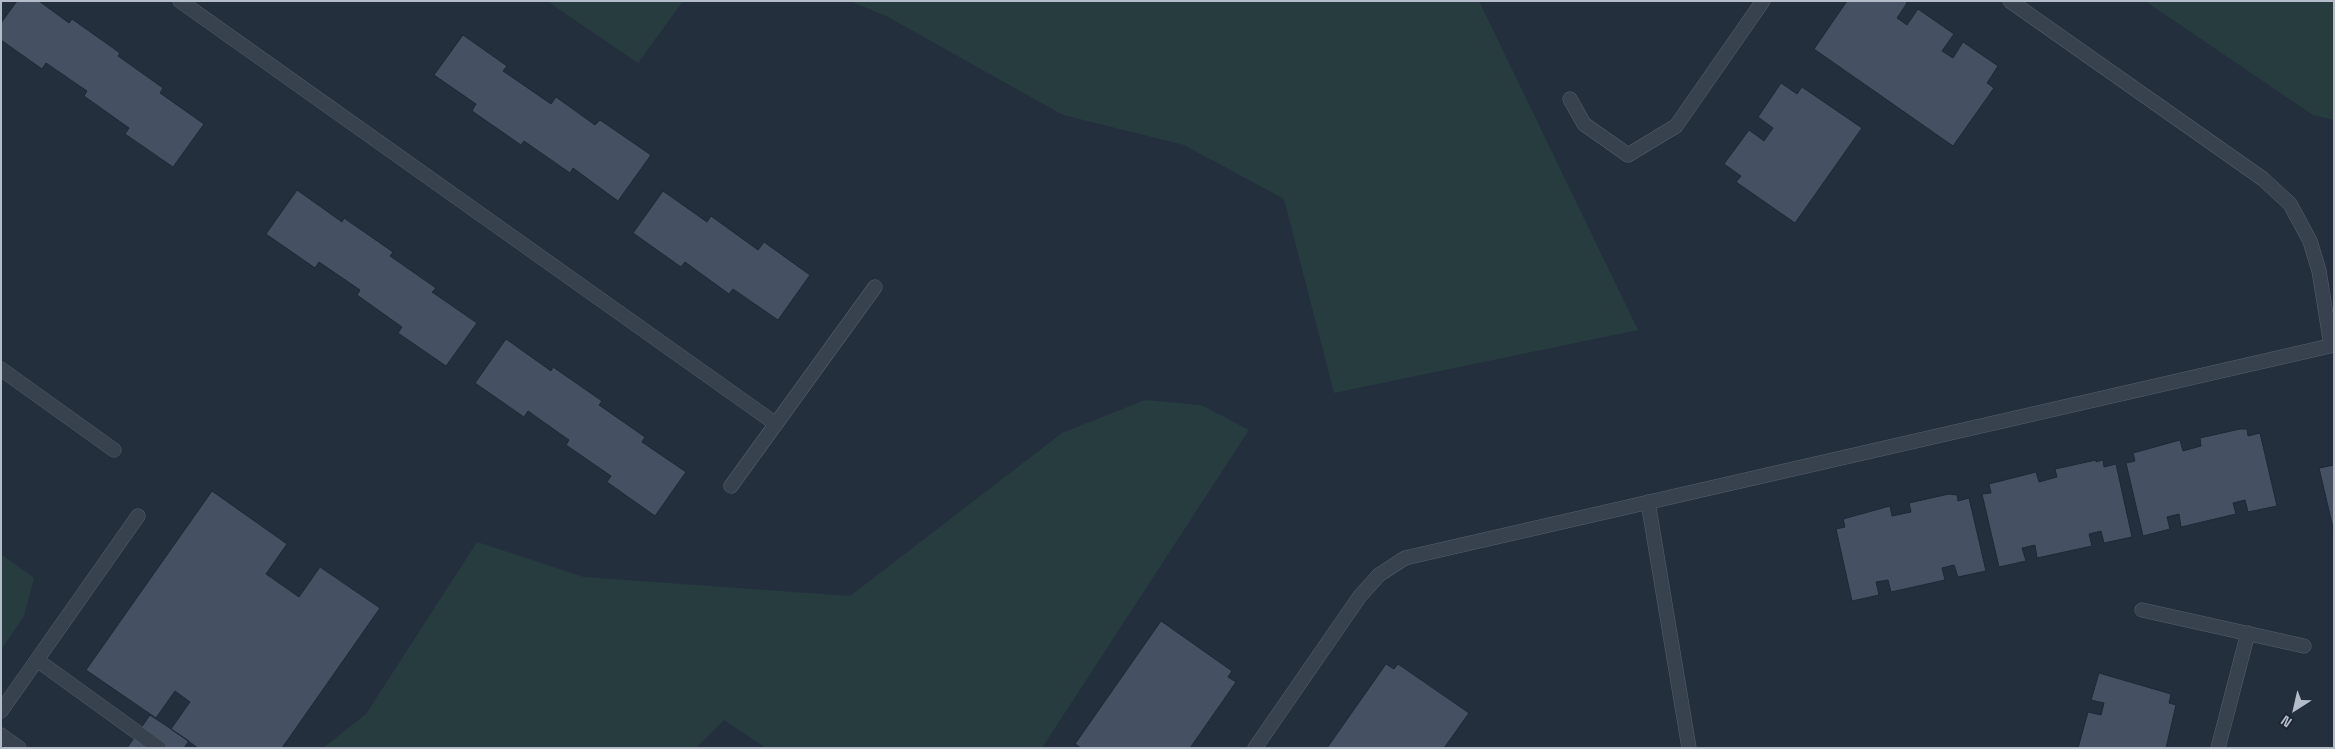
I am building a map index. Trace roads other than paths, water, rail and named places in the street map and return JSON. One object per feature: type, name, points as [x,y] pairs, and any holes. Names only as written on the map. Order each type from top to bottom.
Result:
[{"type":"lane","points":[[180,1],[776,424]]},
{"type":"lane","points":[[1570,99],[1584,124],[1628,155],[1676,126],[1763,1]]},
{"type":"lane","points":[[1255,748],[1360,596],[1379,575],[1405,558],[2332,345],[2319,271],[2310,242],[2290,204],[2263,178],[2010,1]]},
{"type":"lane","points":[[731,486],[875,288]]},
{"type":"lane","points":[[1,370],[114,450]]},
{"type":"lane","points":[[1648,502],[1689,748]]},
{"type":"lane","points":[[1,711],[138,516]]},
{"type":"lane","points":[[2142,610],[2304,646]]},
{"type":"lane","points":[[2218,748],[2248,633]]},
{"type":"lane","points":[[37,660],[159,748]]},
{"type":"lane","points":[[1,735],[19,748]]}]
